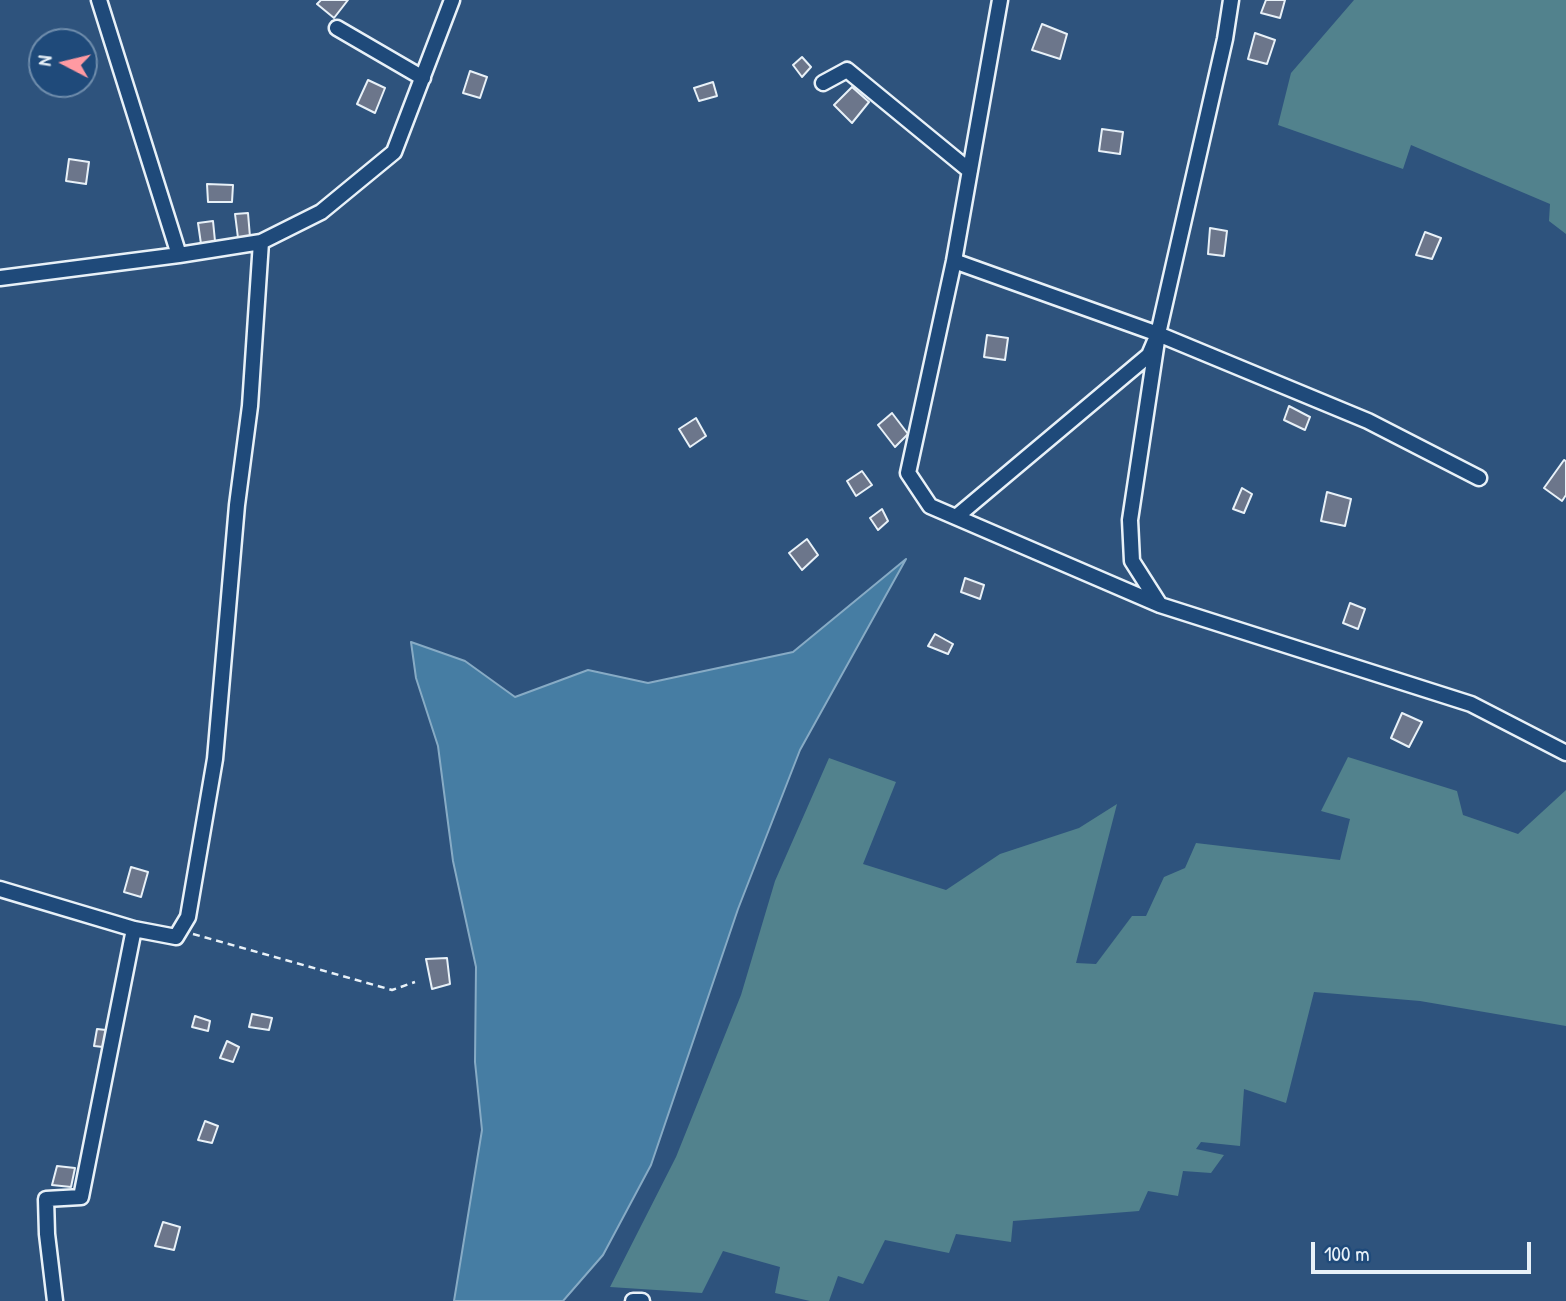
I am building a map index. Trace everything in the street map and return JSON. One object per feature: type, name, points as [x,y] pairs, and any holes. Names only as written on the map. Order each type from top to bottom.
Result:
[{"type":"street","points":[[99,0],[179,255]]},
{"type":"street","points":[[0,278],[261,242],[321,212],[394,152],[452,0]]},
{"type":"street","points":[[1000,0],[954,261],[908,473],[930,506],[1160,604],[1471,704],[1566,753]]},
{"type":"street","points":[[1160,604],[1132,561],[1130,520],[1158,334],[1225,38],[1231,0]]},
{"type":"street","points":[[337,28],[423,78]]},
{"type":"street","points":[[823,83],[847,70],[970,171]]},
{"type":"street","points":[[0,889],[134,929],[176,937],[188,917],[215,759],[237,505],[250,406],[261,242]]},
{"type":"street","points":[[954,261],[1158,334],[1368,421],[1479,478]]},
{"type":"street","points":[[956,517],[1149,355],[1158,334]]},
{"type":"street","points":[[55,1301],[46,1199],[81,1196],[134,929]]},
{"type":"street","points":[[633,1301],[642,1301]]},
{"type":"path","points":[[180,930],[392,990],[415,982]]},
{"type":"green space","points":[[1354,0],[1566,0],[1566,234],[1549,221],[1550,204],[1411,145],[1403,169],[1278,125],[1291,73]]},
{"type":"green space","points":[[1348,757],[1457,791],[1463,815],[1518,834],[1566,790],[1566,1026],[1420,1001],[1314,992],[1286,1103],[1244,1089],[1240,1146],[1201,1142],[1196,1149],[1224,1155],[1211,1173],[1183,1171],[1178,1196],[1148,1191],[1139,1211],[1013,1221],[1011,1242],[956,1234],[949,1253],[885,1240],[863,1284],[838,1276],[829,1301],[810,1301],[775,1293],[780,1267],[723,1251],[702,1293],[610,1287],[676,1157],[741,995],[775,881],[829,758],[896,782],[863,864],[946,890],[1000,854],[1079,828],[1117,804],[1076,963],[1096,964],[1132,916],[1146,916],[1164,877],[1185,868],[1196,843],[1340,860],[1350,819],[1321,811]]},
{"type":"water","points":[[906,559],[800,750],[738,909],[651,1165],[603,1255],[563,1301],[454,1301],[482,1130],[475,1062],[476,967],[453,861],[438,746],[416,678],[411,642],[465,661],[515,697],[588,670],[648,683],[793,652]]},
{"type":"building","points":[[321,0],[348,0],[334,18],[317,4]]},
{"type":"building","points":[[1266,0],[1285,0],[1280,18],[1261,13]]},
{"type":"building","points":[[1042,24],[1067,34],[1060,59],[1032,50]]},
{"type":"building","points":[[1255,33],[1275,40],[1267,64],[1248,59]]},
{"type":"building","points":[[802,57],[811,67],[802,77],[793,65]]},
{"type":"building","points":[[470,71],[487,77],[480,98],[463,93]]},
{"type":"building","points":[[368,80],[385,88],[375,113],[357,104]]},
{"type":"building","points":[[713,82],[717,96],[699,101],[694,88]]},
{"type":"building","points":[[852,87],[869,102],[852,123],[834,105]]},
{"type":"building","points":[[1102,129],[1123,132],[1120,154],[1099,151]]},
{"type":"building","points":[[69,159],[89,162],[86,184],[66,181]]},
{"type":"building","points":[[207,184],[233,185],[232,202],[208,202]]},
{"type":"building","points":[[248,213],[250,237],[238,238],[235,214]]},
{"type":"building","points":[[213,221],[215,241],[201,244],[198,223]]},
{"type":"building","points":[[1210,228],[1227,231],[1224,256],[1208,254]]},
{"type":"building","points":[[1425,232],[1441,238],[1432,259],[1416,255]]},
{"type":"building","points":[[987,335],[1008,338],[1005,360],[984,357]]},
{"type":"building","points":[[1289,406],[1310,417],[1305,430],[1284,420]]},
{"type":"building","points":[[892,413],[908,434],[895,447],[878,425]]},
{"type":"building","points":[[696,418],[706,436],[690,447],[679,429]]},
{"type":"building","points":[[1564,460],[1566,495],[1562,501],[1544,488]]},
{"type":"building","points":[[862,471],[872,485],[856,496],[847,481]]},
{"type":"building","points":[[1242,488],[1252,494],[1244,513],[1233,509]]},
{"type":"building","points":[[1327,492],[1351,499],[1345,526],[1321,521]]},
{"type":"building","points":[[882,509],[888,521],[878,530],[870,518]]},
{"type":"building","points":[[807,539],[818,555],[802,570],[789,553]]},
{"type":"building","points":[[965,578],[984,585],[980,599],[961,592]]},
{"type":"building","points":[[1350,603],[1365,609],[1358,629],[1343,623]]},
{"type":"building","points":[[935,634],[953,644],[948,654],[928,646]]},
{"type":"building","points":[[1402,713],[1422,722],[1409,747],[1391,738]]},
{"type":"building","points":[[131,867],[148,872],[141,897],[124,892]]},
{"type":"building","points":[[447,958],[450,984],[432,989],[426,959]]},
{"type":"building","points":[[252,1014],[272,1018],[269,1030],[249,1027]]},
{"type":"building","points":[[195,1016],[210,1021],[208,1031],[192,1027]]},
{"type":"building","points":[[97,1029],[106,1030],[103,1047],[94,1046]]},
{"type":"building","points":[[227,1041],[239,1047],[233,1062],[220,1058]]},
{"type":"building","points":[[205,1121],[218,1126],[212,1143],[198,1140]]},
{"type":"building","points":[[57,1166],[75,1168],[71,1187],[52,1185]]},
{"type":"building","points":[[163,1222],[180,1227],[174,1250],[155,1246]]}]
